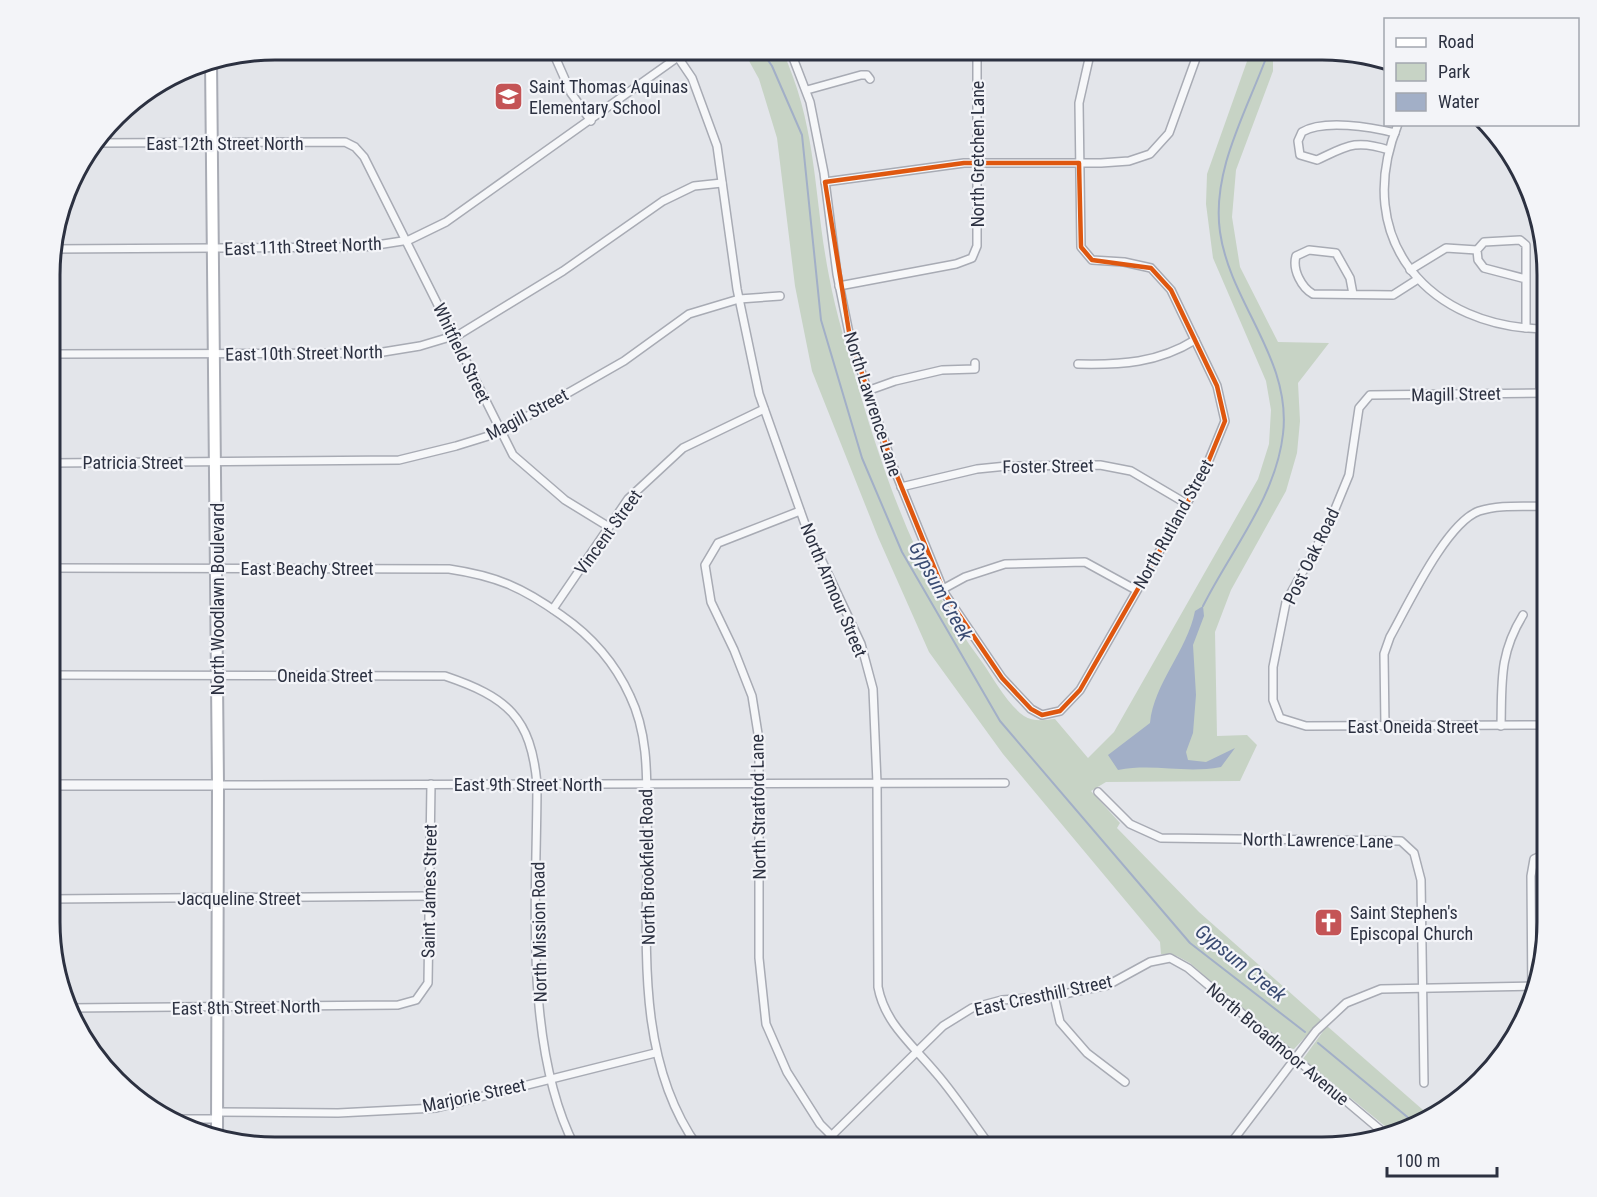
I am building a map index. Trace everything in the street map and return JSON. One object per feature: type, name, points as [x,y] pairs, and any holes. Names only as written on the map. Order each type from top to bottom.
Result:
[{"type":"main road","name":"North Woodlawn Boulevard","points":[[211,70],[216,462],[218,1129]]},
{"type":"street","points":[[556,60],[571,93],[591,121]]},
{"type":"street","name":"East 11th Street North","points":[[62,249],[364,247],[407,240],[446,222],[674,60]]},
{"type":"street","name":"North Armour Street","points":[[680,60],[692,78],[717,146],[739,300],[764,409],[800,511],[861,644],[873,689],[877,783],[878,987],[881,1005],[889,1019],[915,1052],[936,1073],[984,1137]]},
{"type":"street","name":"North Lawrence Lane","points":[[794,60],[807,90],[825,182],[839,286],[850,338],[901,487],[943,589],[1002,678],[1031,709],[1042,715],[1047,714]]},
{"type":"street","name":"North Gretchen Lane","points":[[839,286],[956,264],[972,258],[977,246],[977,60]]},
{"type":"street","name":"North Rutland Street","points":[[1047,714],[1060,711],[1080,690],[1202,477],[1225,421],[1217,386],[1171,290],[1151,268],[1124,262],[1092,260],[1081,247],[1079,103],[1089,60]]},
{"type":"street","points":[[825,182],[977,163],[1129,161],[1150,154],[1169,133],[1195,60]]},
{"type":"street","points":[[807,90],[861,75],[867,75],[870,79]]},
{"type":"street","points":[[1389,150],[1365,143],[1349,144],[1317,160],[1300,155],[1298,141],[1302,132],[1322,125],[1369,127],[1395,133]]},
{"type":"street","points":[[1397,126],[1384,173],[1385,210],[1394,238],[1410,270],[1435,296],[1475,318],[1503,326],[1537,329]]},
{"type":"street","name":"East 12th Street North","points":[[106,143],[345,142],[353,146]]},
{"type":"street","name":"Whitfield Street","points":[[353,146],[364,158],[407,240],[513,455],[556,492],[609,527]]},
{"type":"street","name":"East 10th Street North","points":[[60,354],[377,353],[420,346],[454,336],[563,271],[663,201],[694,186],[722,183]]},
{"type":"street","points":[[1526,279],[1484,268],[1479,260],[1478,250],[1484,242],[1520,240],[1526,246],[1526,279],[1526,328]]},
{"type":"street","points":[[1410,270],[1446,248],[1478,250]]},
{"type":"street","points":[[1353,294],[1350,278],[1336,253],[1309,250],[1296,256],[1295,268],[1306,290],[1314,294],[1392,295],[1418,279]]},
{"type":"street","name":"Magill Street","points":[[216,462],[399,460],[456,446],[501,431],[624,361],[689,314],[739,300],[780,296]]},
{"type":"street","points":[[1078,364],[1144,362],[1178,351],[1195,340]]},
{"type":"street","points":[[867,391],[895,381],[942,370],[975,369],[975,363]]},
{"type":"street","name":"Magill Street","points":[[1367,398],[1370,395],[1537,393]]},
{"type":"street","name":"Post Oak Road","points":[[1280,718],[1273,700],[1273,667],[1286,603],[1328,526],[1349,475],[1359,408],[1367,398]]},
{"type":"street","name":"Vincent Street","points":[[553,609],[628,499],[683,448],[764,409]]},
{"type":"street","name":"Patricia Street","points":[[60,463],[216,462]]},
{"type":"street","name":"Foster Street","points":[[901,487],[936,476],[977,469],[1006,466],[1100,465],[1131,471],[1187,504]]},
{"type":"street","points":[[1385,726],[1384,654],[1390,637],[1450,534],[1467,517],[1500,507],[1537,507]]},
{"type":"street","name":"North Stratford Lane","points":[[800,511],[718,543],[705,565],[711,602],[734,650],[752,696],[759,740],[759,958],[766,1024],[787,1072],[820,1124],[832,1136]]},
{"type":"street","points":[[943,589],[965,577],[1005,564],[1085,562],[1136,591]]},
{"type":"street","name":"East Beachy Street","points":[[60,568],[449,569],[497,578],[553,609]]},
{"type":"street","name":"North Brookfield Road","points":[[553,609],[585,632],[631,697],[645,744],[648,945],[656,1053],[686,1130],[691,1137]]},
{"type":"street","points":[[1501,726],[1502,673],[1506,645],[1523,615]]},
{"type":"street","name":"Oneida Street","points":[[60,675],[446,676],[479,688],[518,717],[535,757],[537,784]]},
{"type":"street","name":"East Oneida Street","points":[[1280,718],[1306,726],[1537,726]]},
{"type":"street","name":"East 9th Street North","points":[[60,785],[1005,783]]},
{"type":"street","name":"Saint James Street","points":[[420,995],[428,983],[431,784]]},
{"type":"street","name":"North Mission Road","points":[[537,784],[537,975],[546,1063],[572,1137]]},
{"type":"street","name":"North Lawrence Lane","points":[[1098,792],[1130,824],[1161,838],[1401,841],[1414,854],[1421,880],[1424,1083]]},
{"type":"street","points":[[1532,967],[1530,887],[1534,859],[1537,858]]},
{"type":"street","name":"Jacqueline Street","points":[[60,898],[429,896]]},
{"type":"street","name":"East Cresthill Street","points":[[832,1136],[943,1026],[972,1008],[1002,1000],[1054,996],[1108,985],[1150,962],[1170,958]]},
{"type":"street","name":"North Broadmoor Avenue","points":[[1170,958],[1188,968],[1294,1060],[1379,1129]]},
{"type":"street","points":[[1236,1137],[1316,1031],[1346,1003],[1381,989],[1527,986]]},
{"type":"street","name":"East 8th Street North","points":[[78,1008],[398,1005],[416,1000],[420,995]]},
{"type":"street","points":[[1054,996],[1059,1022],[1087,1053],[1125,1082]]},
{"type":"street","name":"Marjorie Street","points":[[186,1118],[436,1108],[656,1053]]},
{"type":"highlighted area","points":[[964,163],[1079,163],[1081,247],[1092,260],[1151,268],[1171,290],[1217,386],[1225,421],[1202,477],[1080,690],[1060,711],[1042,715],[1031,709],[1002,678],[945,594],[893,466],[850,338],[825,182]]},
{"type":"green space","points":[[749,60],[786,60],[794,79],[808,134],[824,246],[839,319],[859,390],[894,497],[924,566],[961,631],[1012,705],[1031,719],[1055,719],[1088,758],[1114,732],[1258,479],[1269,444],[1271,410],[1266,381],[1213,258],[1206,204],[1207,174],[1247,60],[1273,60],[1273,71],[1236,170],[1232,217],[1240,267],[1278,342],[1329,343],[1298,383],[1300,421],[1297,453],[1286,491],[1231,590],[1215,632],[1217,736],[1247,735],[1257,745],[1240,781],[1106,782],[1091,791],[1120,823],[1117,828],[1199,912],[1321,1020],[1294,1049],[1287,1048],[1190,963],[1177,956],[1161,954],[1160,942],[1003,754],[929,652],[878,537],[812,371],[795,286],[777,138],[759,79]]},
{"type":"green space","points":[[1327,1026],[1424,1111],[1386,1127],[1303,1059]]},
{"type":"water","points":[[1203,606],[1204,616],[1193,645],[1196,695],[1193,733],[1186,752],[1188,760],[1206,762],[1235,748],[1221,767],[1118,770],[1108,755],[1150,723],[1158,694],[1185,640],[1195,611]]},
{"type":"waterway","name":"Gypsum Creek","points":[[768,60],[802,135],[821,320],[862,458],[902,552],[1000,721],[1190,943],[1305,1032]]},
{"type":"waterway","points":[[1203,606],[1262,501],[1279,457],[1283,434],[1283,407],[1278,381],[1270,356],[1235,283],[1220,232],[1219,208],[1226,162],[1265,60]]},
{"type":"waterway","name":"Gypsum Creek","points":[[1318,1043],[1409,1119]]},
{"type":"place","name":"Saint Thomas Aquinas Elementary School","points":[[508,96]]},
{"type":"place","name":"Saint Stephen's Episcopal Church","points":[[1329,922]]}]
